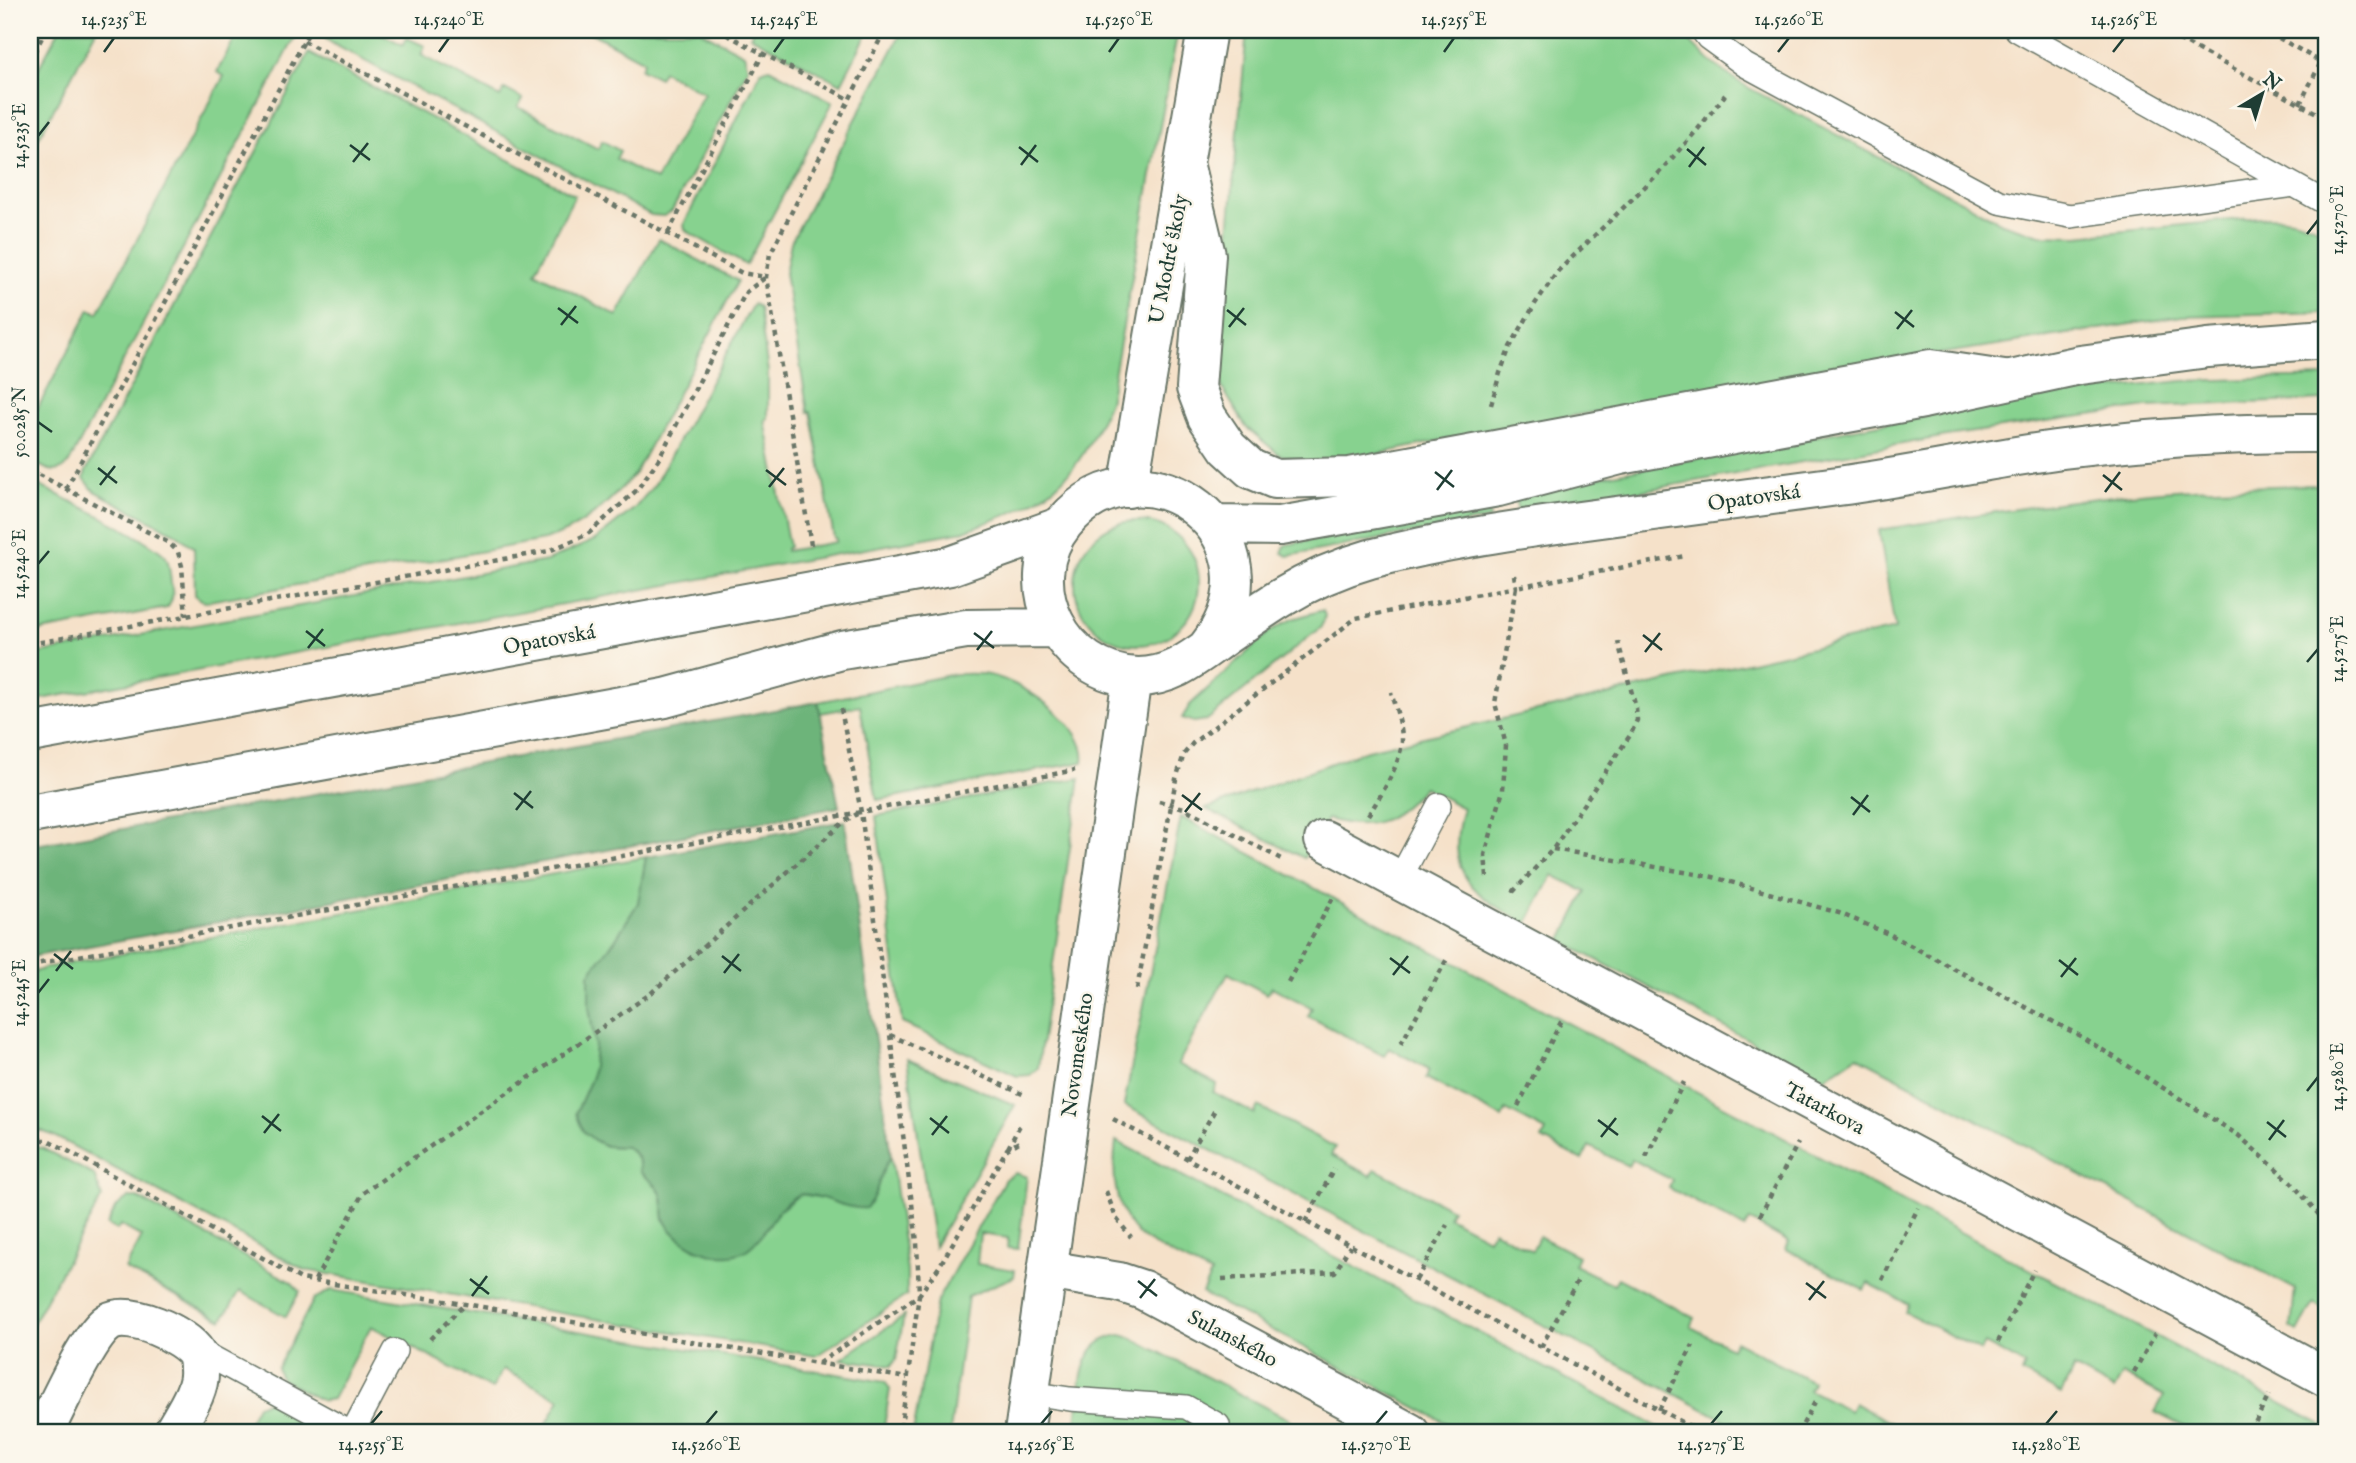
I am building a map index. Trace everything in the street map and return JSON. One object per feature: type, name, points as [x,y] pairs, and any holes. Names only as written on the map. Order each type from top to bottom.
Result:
[{"type":"main road","name":"U Modré školy","points":[[1128,488],[1207,30]]},
{"type":"main road","points":[[1185,167],[1206,254],[1196,387],[1207,417],[1228,448],[1251,469],[1275,479],[1350,477],[1931,369],[2004,380]]},
{"type":"main road","points":[[1215,526],[1280,526],[1471,492],[1620,455],[1923,399],[2080,365],[2208,348],[2326,340]]},
{"type":"main road","name":"Opatovská","points":[[1207,648],[1226,621],[1233,589],[1230,556],[1224,540],[1198,508],[1177,495],[1153,488],[1128,488],[1109,491],[1091,499],[1076,511],[1062,526],[1049,550],[1044,576],[1046,603],[1056,628],[1070,647],[1088,662],[1132,677],[1172,671],[1186,665],[1284,597],[1332,572],[1371,559],[1506,531],[1858,483],[2064,449],[2177,439],[2326,433]]},
{"type":"main road","name":"Opatovská","points":[[30,733],[950,566],[1062,526]]},
{"type":"main road","points":[[30,814],[665,698],[842,650],[967,629],[1056,628]]},
{"type":"main road","name":"Novomeského","points":[[1024,1433],[1132,677]]},
{"type":"main road","name":"Tatarkova","points":[[1336,846],[1399,880],[1493,916],[2326,1377]]},
{"type":"main road","name":"Sulanského","points":[[1046,1270],[1119,1282],[1143,1290],[1410,1433]]},
{"type":"main road","points":[[43,1433],[92,1342],[110,1322],[121,1318],[147,1322],[188,1344],[196,1354],[200,1367],[199,1379],[173,1433]]},
{"type":"lane","points":[[1702,30],[1708,38],[1745,65],[1999,202],[2070,216],[2294,185]]},
{"type":"lane","points":[[2017,30],[2326,203]]},
{"type":"lane","points":[[1399,880],[1439,805]]},
{"type":"lane","points":[[188,1344],[351,1433],[395,1351]]},
{"type":"lane","points":[[1030,1393],[1070,1399],[1186,1408],[1218,1425]]},
{"type":"path","points":[[30,60],[46,30]]},
{"type":"path","points":[[66,489],[310,30]]},
{"type":"path","points":[[718,30],[849,99]]},
{"type":"path","points":[[811,549],[766,277],[770,254],[885,30]]},
{"type":"path","points":[[2161,30],[2326,118]]},
{"type":"path","points":[[2270,33],[2321,62]]},
{"type":"path","points":[[304,41],[742,273],[766,277]]},
{"type":"path","points":[[2300,104],[2326,52]]},
{"type":"path","points":[[668,233],[763,54]]},
{"type":"path","points":[[1491,417],[1491,404],[1510,347],[1558,271],[1658,174],[1698,129],[1736,81],[1745,65]]},
{"type":"path","points":[[30,644],[549,551],[588,534],[637,490],[658,460],[746,292],[766,277]]},
{"type":"path","points":[[30,470],[169,543],[178,552],[182,566],[186,616]]},
{"type":"path","points":[[1493,916],[1485,855],[1503,790],[1506,745],[1495,703],[1516,587],[1514,574]]},
{"type":"path","points":[[1135,995],[1176,779],[1184,754],[1193,743],[1356,618],[1516,587]]},
{"type":"path","points":[[1493,916],[1553,849],[1631,734],[1637,720],[1636,708],[1618,642]]},
{"type":"path","points":[[1336,846],[1380,798],[1400,752],[1402,739],[1391,692]]},
{"type":"path","points":[[841,709],[861,812],[917,1242],[919,1295],[900,1433]]},
{"type":"path","points":[[30,964],[1076,770],[1184,808],[1278,858]]},
{"type":"path","points":[[315,1280],[363,1193],[650,994],[845,821],[861,812]]},
{"type":"path","points":[[1553,849],[1713,877],[1839,913],[1891,935],[2082,1037],[2238,1135],[2291,1182],[2326,1223]]},
{"type":"path","points":[[1288,982],[1338,889]]},
{"type":"path","points":[[1401,1044],[1451,950]]},
{"type":"path","points":[[1518,1105],[1567,1012]]},
{"type":"path","points":[[890,1035],[1034,1100],[1112,1118],[1703,1433]]},
{"type":"path","points":[[1646,1157],[1687,1075]]},
{"type":"path","points":[[1110,1130],[1114,1107]]},
{"type":"path","points":[[1187,1159],[1216,1108]]},
{"type":"path","points":[[819,1363],[919,1295],[939,1268],[1007,1149],[1070,1109]]},
{"type":"path","points":[[1760,1216],[1801,1136]]},
{"type":"path","points":[[30,1140],[48,1140],[302,1279],[907,1378]]},
{"type":"path","points":[[1305,1222],[1334,1169]]},
{"type":"path","points":[[1105,1183],[1106,1193],[1116,1217],[1132,1239],[1119,1282]]},
{"type":"path","points":[[1882,1280],[1922,1201]]},
{"type":"path","points":[[1416,1280],[1447,1225]]},
{"type":"path","points":[[1213,1279],[1335,1272],[1350,1246]]},
{"type":"path","points":[[1998,1342],[2038,1263]]},
{"type":"path","points":[[1541,1347],[1579,1278]]},
{"type":"path","points":[[2134,1372],[2159,1327]]},
{"type":"path","points":[[1659,1410],[1693,1345]]},
{"type":"path","points":[[2251,1431],[2273,1388]]},
{"type":"path","points":[[1798,1433],[1815,1402]]},
{"type":"green space","points":[[59,30],[96,30],[30,154],[30,84]]},
{"type":"green space","points":[[239,30],[299,30],[69,463],[55,471],[45,468],[30,460],[30,423],[90,309],[98,313],[224,76],[217,72]]},
{"type":"green space","points":[[323,30],[374,30],[403,45],[407,38],[425,46],[421,55],[500,97],[505,89],[523,99],[518,107],[598,149],[602,141],[620,151],[616,159],[656,180],[704,93],[663,71],[659,78],[641,69],[644,61],[586,30],[699,30],[744,54],[748,68],[672,211],[664,216],[651,215],[333,44],[326,39]]},
{"type":"green space","points":[[754,30],[869,30],[841,84],[750,36]]},
{"type":"green space","points":[[903,30],[1178,30],[1109,402],[1083,454],[1055,487],[1017,510],[964,531],[30,701],[30,655],[547,561],[595,540],[635,508],[655,484],[753,304],[759,307],[768,372],[768,419],[765,420],[789,547],[786,551],[836,542],[811,412],[808,412],[785,273],[791,242]]},
{"type":"green space","points":[[1247,30],[1680,30],[1712,63],[1751,89],[2002,223],[2040,235],[2078,236],[2259,217],[2287,218],[2309,224],[2326,233],[2326,312],[2183,316],[1835,370],[1490,430],[1345,461],[1307,462],[1280,455],[1246,427],[1220,384],[1218,356]]},
{"type":"green space","points":[[309,53],[575,195],[535,272],[617,316],[659,239],[738,281],[636,472],[606,504],[583,522],[544,540],[204,602],[195,595],[194,548],[175,533],[94,491],[84,478]]},
{"type":"green space","points":[[769,68],[833,102],[746,265],[685,230],[684,224],[761,71]]},
{"type":"green space","points":[[2326,377],[2326,400],[2147,407],[2054,420],[1947,436],[1518,513],[1515,497],[1582,480],[1928,415],[2063,394],[2182,381]]},
{"type":"green space","points":[[30,481],[125,529],[166,557],[172,596],[167,608],[30,633]]},
{"type":"green space","points":[[2326,485],[2326,1310],[2314,1303],[2298,1332],[2291,1328],[2295,1289],[1857,1056],[1823,1079],[1561,941],[1586,892],[1553,875],[1527,924],[1508,913],[1478,892],[1461,867],[1457,851],[1463,808],[1424,787],[1403,808],[1382,821],[1357,824],[1327,819],[1304,858],[1206,809],[1367,750],[1895,629],[1879,530],[2048,504],[2150,492]]},
{"type":"green space","points":[[1488,505],[1490,519],[1288,556],[1282,553],[1285,545]]},
{"type":"green space","points":[[1137,521],[1161,525],[1181,539],[1195,559],[1199,583],[1195,607],[1181,627],[1161,641],[1137,645],[1113,641],[1093,627],[1079,607],[1075,583],[1079,559],[1093,539],[1113,525]]},
{"type":"green space","points":[[1323,610],[1325,616],[1321,627],[1207,720],[1194,722],[1182,718],[1190,705],[1269,632],[1292,619]]},
{"type":"green space","points":[[955,674],[988,675],[1017,685],[1034,695],[1064,720],[1075,734],[1082,748],[1083,762],[877,800],[860,706],[820,713],[818,702]]},
{"type":"green space","points":[[818,702],[839,807],[30,957],[30,846]]},
{"type":"green space","points":[[1080,778],[1038,1068],[1030,1075],[1017,1076],[902,1023],[876,816]]},
{"type":"green space","points":[[1181,817],[2326,1427],[2326,1433],[2196,1433],[2155,1412],[2164,1396],[2123,1374],[2114,1390],[2074,1368],[2061,1394],[2022,1373],[2025,1365],[1985,1344],[1981,1351],[1905,1312],[1908,1304],[1868,1283],[1864,1290],[1786,1249],[1789,1242],[1749,1220],[1745,1228],[1669,1188],[1672,1180],[1632,1159],[1628,1166],[1589,1146],[1582,1160],[1542,1139],[1546,1131],[1506,1110],[1502,1118],[1426,1078],[1429,1069],[1389,1048],[1384,1056],[1308,1016],[1312,1008],[1272,987],[1267,994],[1228,973],[1178,1064],[1217,1084],[1213,1092],[1254,1114],[1258,1106],[1335,1147],[1331,1155],[1371,1176],[1375,1169],[1452,1209],[1448,1217],[1488,1238],[1493,1230],[1532,1251],[1539,1236],[1578,1256],[1574,1265],[1614,1285],[1618,1278],[1695,1318],[1691,1327],[1731,1348],[1735,1341],[1813,1382],[1809,1390],[1850,1411],[1854,1403],[1910,1433],[1749,1433],[1124,1105]]},
{"type":"green space","points":[[845,821],[891,1157],[866,1208],[849,1207],[817,1196],[800,1194],[784,1205],[749,1248],[728,1255],[703,1251],[691,1246],[671,1230],[664,1219],[661,1194],[640,1172],[635,1154],[626,1147],[606,1146],[583,1131],[576,1113],[592,1077],[595,1045],[589,1006],[589,974],[638,903],[646,857]]},
{"type":"green space","points":[[646,857],[638,903],[589,974],[589,1006],[595,1045],[592,1077],[576,1113],[583,1131],[594,1140],[606,1146],[626,1147],[635,1155],[645,1176],[658,1187],[662,1195],[664,1220],[678,1237],[696,1249],[716,1255],[758,1239],[772,1217],[800,1194],[830,1199],[842,1205],[891,1157],[907,1271],[907,1295],[816,1356],[305,1270],[54,1136],[42,1131],[30,1131],[30,973],[50,967]]},
{"type":"green space","points":[[907,1059],[1015,1105],[934,1247]]},
{"type":"green space","points":[[1116,1141],[1669,1433],[1465,1433],[1202,1293],[1211,1274],[1144,1239],[1123,1214],[1116,1190]]},
{"type":"green space","points":[[30,1147],[42,1148],[94,1175],[102,1197],[30,1328]]},
{"type":"green space","points":[[1015,1173],[1027,1177],[1018,1249],[1007,1248],[1008,1238],[980,1234],[977,1264],[1015,1270],[1014,1277],[968,1296],[950,1433],[913,1433],[937,1301],[1005,1179]]},
{"type":"green space","points":[[132,1197],[291,1282],[300,1291],[286,1317],[240,1291],[222,1320],[125,1269],[142,1237],[120,1225],[117,1230],[107,1225],[120,1204]]},
{"type":"green space","points":[[331,1290],[885,1382],[890,1389],[883,1433],[542,1433],[560,1399],[503,1369],[492,1389],[371,1326],[332,1399],[322,1401],[281,1379],[277,1368],[314,1299]]},
{"type":"green space","points":[[904,1316],[896,1360],[891,1366],[841,1359]]},
{"type":"green space","points":[[1121,1335],[1132,1338],[1315,1433],[1110,1433],[1110,1428],[1076,1422],[1081,1381],[1089,1356],[1096,1346]]},
{"type":"green space","points":[[269,1401],[308,1422],[311,1433],[242,1433],[257,1405]]}]
